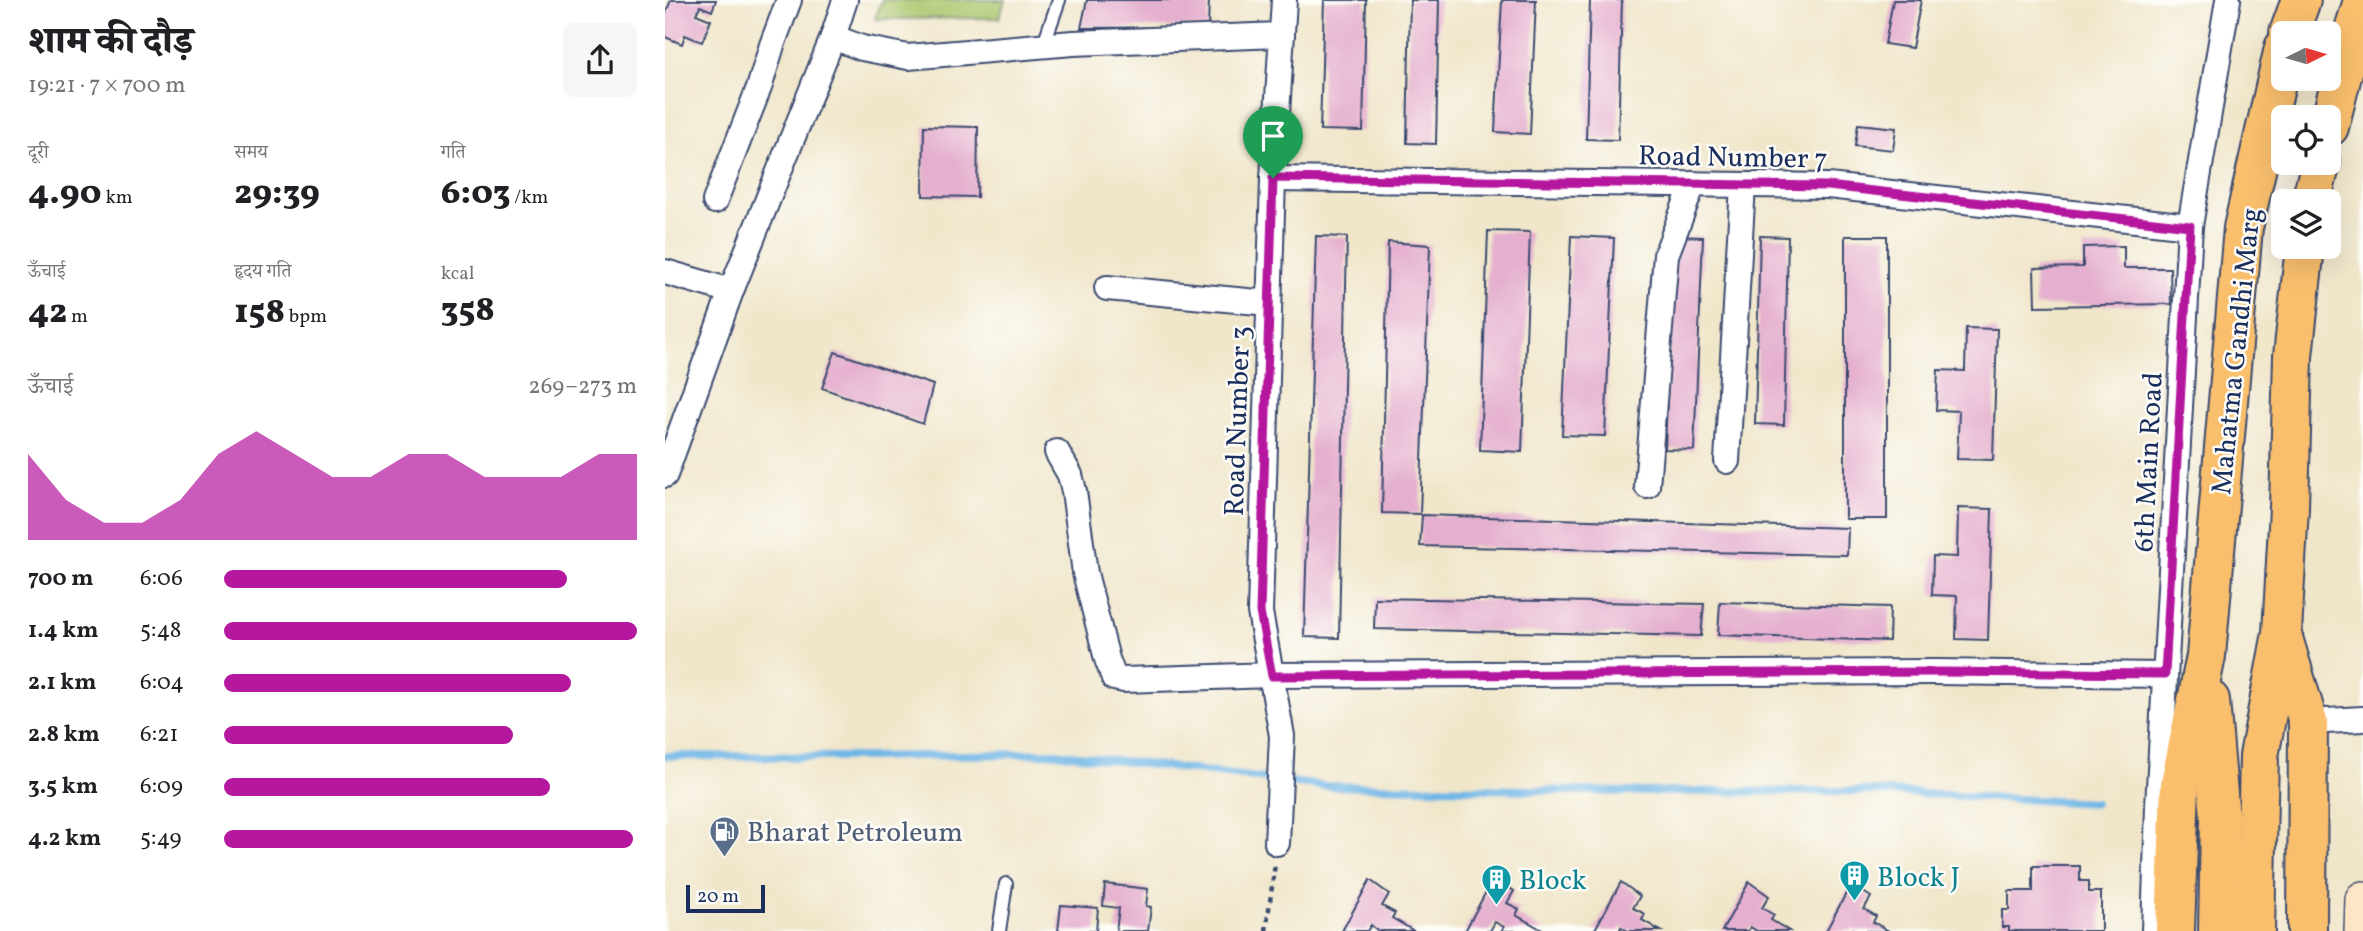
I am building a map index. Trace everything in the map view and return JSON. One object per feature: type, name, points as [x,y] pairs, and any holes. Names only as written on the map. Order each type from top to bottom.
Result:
[{"type":"main road","points":[[2293,21],[2301,0]]},
{"type":"main road","points":[[2334,105],[2351,36],[2363,1]]},
{"type":"main road","name":"Mahatma Gandhi Marg","points":[[2206,656],[2243,228],[2274,91]]},
{"type":"main road","name":"Mahatma Gandhi Marg","points":[[2281,633],[2289,508],[2293,356],[2304,259]]},
{"type":"main road","points":[[2281,633],[2308,722],[2307,931]]},
{"type":"main road","points":[[2255,931],[2259,756],[2281,633]]},
{"type":"main road","points":[[2175,931],[2181,784],[2206,656]]},
{"type":"main road","points":[[2206,656],[2220,817],[2218,931]]},
{"type":"street","points":[[715,201],[760,85],[789,0]]},
{"type":"street","points":[[665,475],[731,291],[833,37],[845,0]]},
{"type":"street","name":"Road Number 3","points":[[1277,843],[1282,736],[1260,612],[1273,178],[1284,0]]},
{"type":"street","name":"6th Main Road","points":[[2154,931],[2165,674],[2190,226],[2228,0]]},
{"type":"street","points":[[833,37],[862,48],[908,57],[1043,46],[1282,35]]},
{"type":"street","name":"Road Number 7","points":[[1273,178],[1828,186],[2190,226]]},
{"type":"street","points":[[1647,486],[1666,255],[1693,184]]},
{"type":"street","points":[[1727,461],[1743,185]]},
{"type":"street","points":[[665,272],[731,291]]},
{"type":"street","points":[[1107,288],[1269,303]]},
{"type":"street","points":[[1057,452],[1070,475],[1085,573],[1114,678],[1937,672],[2165,674]]},
{"type":"street","points":[[2308,722],[2363,719]]},
{"type":"street","points":[[2362,931],[2363,899]]},
{"type":"lane","points":[[1043,46],[1059,0]]},
{"type":"lane","points":[[999,931],[1006,884]]},
{"type":"path","points":[[1266,931],[1277,843]]},
{"type":"green space","points":[[882,0],[1005,0],[999,18],[875,19]]},
{"type":"building","points":[[671,0],[716,0],[712,11],[700,6],[696,14],[711,20],[702,42],[685,35],[682,44],[665,37],[665,15]]},
{"type":"building","points":[[1087,0],[1209,0],[1208,27],[1081,28]]},
{"type":"building","points":[[1324,0],[1366,0],[1363,131],[1320,130]]},
{"type":"building","points":[[1410,0],[1439,0],[1436,144],[1407,143]]},
{"type":"building","points":[[1502,0],[1536,0],[1530,134],[1495,132]]},
{"type":"building","points":[[1590,0],[1622,0],[1618,140],[1586,139]]},
{"type":"building","points":[[1893,0],[1921,0],[1912,48],[1885,44]]},
{"type":"building","points":[[1858,124],[1896,128],[1893,150],[1855,146]]},
{"type":"building","points":[[924,126],[978,127],[977,197],[923,196]]},
{"type":"building","points":[[1488,231],[1530,232],[1522,452],[1480,450]]},
{"type":"building","points":[[1316,236],[1347,237],[1339,638],[1304,637]]},
{"type":"building","points":[[1571,236],[1614,238],[1605,436],[1562,435]]},
{"type":"building","points":[[1674,236],[1703,237],[1694,450],[1665,449]]},
{"type":"building","points":[[1760,236],[1788,237],[1784,425],[1755,424]]},
{"type":"building","points":[[1845,236],[1887,236],[1887,519],[1845,519]]},
{"type":"building","points":[[1388,242],[1430,245],[1420,514],[1382,513]]},
{"type":"building","points":[[2124,246],[2124,268],[2170,268],[2171,304],[2035,306],[2034,268],[2083,267],[2083,247]]},
{"type":"building","points":[[1966,328],[1997,329],[1993,460],[1957,459],[1959,411],[1936,410],[1938,370],[1965,371]]},
{"type":"building","points":[[835,352],[933,385],[923,424],[822,388]]},
{"type":"building","points":[[1958,508],[1992,509],[1988,640],[1956,639],[1957,596],[1932,595],[1933,556],[1957,557]]},
{"type":"building","points":[[1422,515],[1848,528],[1847,555],[1420,546]]},
{"type":"building","points":[[1375,598],[1704,604],[1701,636],[1374,629]]},
{"type":"building","points":[[1720,602],[1890,607],[1889,641],[1718,635]]},
{"type":"building","points":[[2033,866],[2080,866],[2080,881],[2089,881],[2089,892],[2101,892],[2101,931],[2009,931],[2009,927],[2002,927],[2002,910],[2009,910],[2009,891],[2033,891]]},
{"type":"building","name":"Block","points":[[1494,877],[1514,891],[1507,903],[1519,909],[1516,915],[1544,931],[1501,931],[1504,927],[1495,922],[1490,931],[1465,931]]},
{"type":"building","points":[[1370,880],[1389,894],[1382,906],[1395,913],[1392,918],[1414,931],[1378,931],[1371,925],[1367,931],[1342,931]]},
{"type":"building","name":"Block","points":[[1621,882],[1640,896],[1633,908],[1645,914],[1642,920],[1661,931],[1628,931],[1621,927],[1619,931],[1594,931]]},
{"type":"building","points":[[1749,882],[1769,896],[1762,908],[1774,915],[1771,920],[1789,931],[1757,931],[1750,927],[1748,931],[1722,931]]},
{"type":"building","points":[[1105,884],[1148,889],[1146,906],[1151,907],[1148,931],[1116,931],[1119,908],[1103,906]]},
{"type":"building","name":"Block J","points":[[1851,884],[1871,897],[1864,909],[1876,916],[1873,922],[1889,931],[1826,931]]},
{"type":"building","points":[[1061,905],[1098,908],[1096,931],[1058,931]]},
{"type":"waterway","points":[[665,756],[868,757],[1056,753],[1323,786],[1629,792],[1868,791],[2095,803]]},
{"type":"place","name":"Bharat Petroleum","points":[[724,858]]},
{"type":"place","name":"Block J","points":[[1854,903]]},
{"type":"place","name":"Block","points":[[1496,906]]},
{"type":"route","points":[[1273,178],[1828,186],[2190,226],[2165,674],[1937,672],[1272,676],[1260,612],[1273,178]]}]
